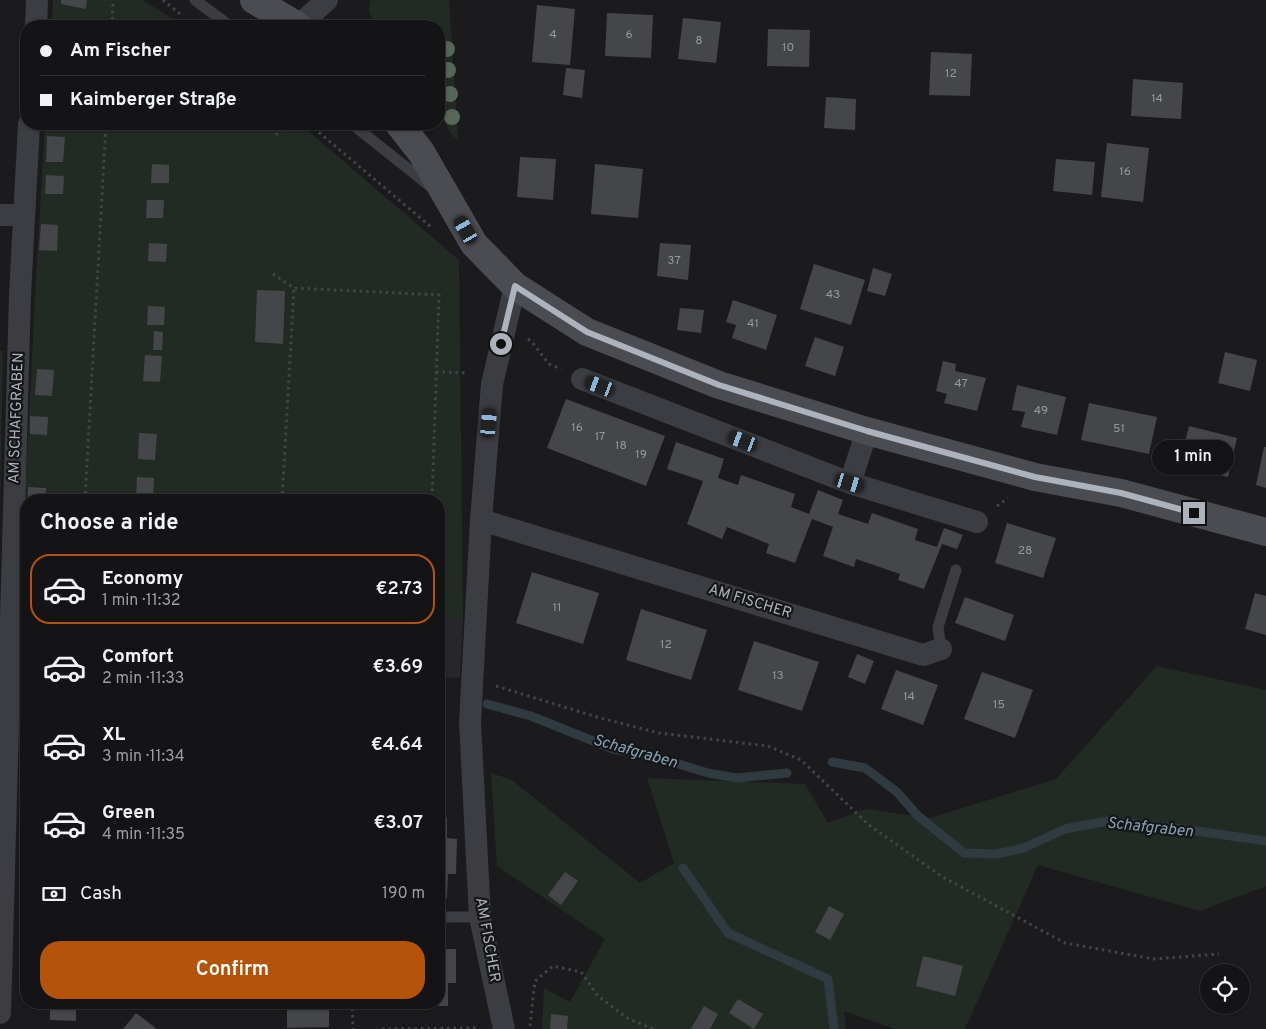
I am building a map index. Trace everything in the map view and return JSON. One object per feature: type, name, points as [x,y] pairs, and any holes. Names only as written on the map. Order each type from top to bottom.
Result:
[{"type":"main road","points":[[254,0],[288,20]]},
{"type":"main road","points":[[404,130],[421,152],[474,244],[515,286],[587,332],[719,385],[867,431],[1035,477],[1121,493],[1266,532]]},
{"type":"street","points":[[36,20],[37,0]]},
{"type":"street","points":[[305,20],[328,0]]},
{"type":"street","name":"AM SCHAFGRABEN","points":[[0,1013],[24,215],[29,130]]},
{"type":"street","points":[[0,215],[24,215]]},
{"type":"street","name":"AM FISCHER","points":[[504,1028],[480,916],[470,722],[481,520],[492,384],[515,286]]},
{"type":"street","points":[[582,379],[850,483],[977,522]]},
{"type":"street","points":[[850,483],[867,431]]},
{"type":"street","name":"AM FISCHER","points":[[481,520],[923,655],[941,649]]},
{"type":"lane","points":[[195,0],[222,20]]},
{"type":"lane","points":[[360,130],[449,201]]},
{"type":"lane","name":"AM FISCHER","points":[[941,649],[938,627],[956,570]]},
{"type":"lane","points":[[445,916],[480,916]]},
{"type":"path","points":[[112,20],[113,0]]},
{"type":"path","points":[[86,494],[106,130]]},
{"type":"path","points":[[276,135],[281,130]]},
{"type":"path","points":[[316,130],[433,228]]},
{"type":"path","points":[[273,274],[294,288],[439,295],[432,494]]},
{"type":"path","points":[[282,494],[294,288]]},
{"type":"path","points":[[506,323],[532,342],[548,364],[582,379]]},
{"type":"path","points":[[436,372],[494,374]]},
{"type":"path","points":[[471,679],[659,733],[768,746],[801,760],[869,825],[941,876],[1066,943],[1154,960],[1219,954]]},
{"type":"path","points":[[530,1029],[535,981],[554,966],[581,972],[598,996],[627,1018],[653,1029]]},
{"type":"path","points":[[352,1009],[353,1029]]},
{"type":"path","points":[[382,1029],[504,1028]]},
{"type":"shaded area","points":[[53,0],[142,0],[175,20],[52,20]]},
{"type":"shaded area","points":[[371,0],[449,0],[458,140],[450,133],[445,122],[445,20],[374,20],[369,8]]},
{"type":"shaded area","points":[[45,130],[307,130],[459,260],[463,620],[445,618],[445,494],[25,494]]},
{"type":"shaded area","points":[[0,351],[3,351],[0,514]]},
{"type":"shaded area","points":[[20,600],[20,661],[17,661]]},
{"type":"shaded area","points":[[445,618],[463,620],[460,677],[445,678]]},
{"type":"shaded area","points":[[1157,666],[1266,690],[1266,886],[1200,911],[1038,865],[965,1029],[895,1029],[844,1011],[846,1029],[542,1029],[544,988],[570,1002],[605,939],[497,866],[491,773],[512,780],[640,883],[674,863],[647,778],[805,784],[828,823],[866,809],[930,818],[1056,779]]},
{"type":"building","points":[[61,0],[87,0],[86,9],[61,4]]},
{"type":"building","points":[[537,5],[575,9],[570,65],[532,62]]},
{"type":"building","points":[[607,13],[653,15],[651,58],[605,56]]},
{"type":"building","points":[[683,18],[721,22],[716,63],[678,59]]},
{"type":"building","points":[[768,29],[810,30],[809,67],[767,66]]},
{"type":"building","points":[[931,52],[972,54],[970,96],[929,95]]},
{"type":"building","points":[[566,68],[585,70],[582,98],[563,95]]},
{"type":"building","points":[[1133,79],[1183,83],[1181,119],[1131,116]]},
{"type":"building","points":[[826,97],[856,99],[855,130],[824,128]]},
{"type":"building","points":[[47,136],[65,137],[63,162],[46,162]]},
{"type":"building","points":[[1107,143],[1149,148],[1143,202],[1101,197]]},
{"type":"building","points":[[520,157],[556,159],[553,200],[517,197]]},
{"type":"building","points":[[1056,159],[1095,162],[1092,195],[1053,191]]},
{"type":"building","points":[[152,164],[169,165],[169,183],[151,183]]},
{"type":"building","points":[[595,164],[643,169],[638,218],[591,214]]},
{"type":"building","points":[[46,175],[64,176],[63,194],[45,194]]},
{"type":"building","points":[[147,200],[164,200],[163,218],[146,218]]},
{"type":"building","points":[[41,224],[58,225],[57,251],[39,250]]},
{"type":"building","points":[[149,243],[167,244],[166,262],[148,261]]},
{"type":"building","points":[[660,243],[691,245],[688,280],[657,276]]},
{"type":"building","points":[[814,264],[865,280],[851,325],[800,309]]},
{"type":"building","points":[[873,268],[892,274],[885,296],[867,291]]},
{"type":"building","points":[[257,290],[285,291],[283,344],[255,342]]},
{"type":"building","points":[[733,300],[777,315],[766,350],[732,338],[736,325],[726,322]]},
{"type":"building","points":[[148,306],[165,307],[164,325],[147,325]]},
{"type":"building","points":[[680,308],[704,310],[701,333],[677,330]]},
{"type":"building","points":[[154,331],[163,332],[162,350],[153,350]]},
{"type":"building","points":[[815,337],[844,347],[835,376],[805,366]]},
{"type":"building","points":[[1225,352],[1257,360],[1250,391],[1218,383]]},
{"type":"building","points":[[145,355],[162,356],[160,382],[143,381]]},
{"type":"building","points":[[943,361],[956,364],[955,371],[986,378],[977,411],[944,403],[947,394],[936,391]]},
{"type":"building","points":[[37,369],[54,370],[52,396],[35,395]]},
{"type":"building","points":[[1017,385],[1066,397],[1057,435],[1021,427],[1025,412],[1012,410]]},
{"type":"building","points":[[566,399],[665,436],[646,486],[547,448]]},
{"type":"building","points":[[1089,403],[1157,417],[1149,454],[1081,440]]},
{"type":"building","points":[[30,416],[48,417],[47,435],[30,434]]},
{"type":"building","points":[[1189,426],[1237,438],[1228,477],[1179,465]]},
{"type":"building","points":[[139,433],[157,434],[155,460],[138,459]]},
{"type":"building","points":[[676,442],[724,459],[718,478],[738,485],[741,475],[795,494],[791,507],[809,514],[818,490],[843,500],[838,514],[868,524],[872,513],[918,529],[915,540],[937,547],[944,528],[963,535],[957,549],[942,544],[924,589],[898,580],[900,574],[856,559],[854,567],[823,556],[833,527],[812,519],[795,563],[766,553],[769,544],[727,527],[722,539],[687,524],[703,481],[667,469]]},
{"type":"building","points":[[1264,447],[1266,447],[1266,488],[1256,485]]},
{"type":"building","points":[[137,477],[154,478],[153,494],[136,494]]},
{"type":"building","points":[[28,487],[46,488],[46,494],[28,494]]},
{"type":"building","points":[[1007,523],[1056,538],[1043,578],[995,563]]},
{"type":"building","points":[[532,572],[599,593],[583,644],[516,623]]},
{"type":"building","points":[[1255,593],[1266,596],[1266,635],[1245,629]]},
{"type":"building","points":[[965,597],[1014,615],[1005,641],[955,623]]},
{"type":"building","points":[[641,609],[707,630],[691,680],[626,660]]},
{"type":"building","points":[[754,641],[819,662],[802,711],[738,690]]},
{"type":"building","points":[[857,654],[874,661],[865,684],[848,677]]},
{"type":"building","points":[[896,670],[938,685],[923,725],[881,709]]},
{"type":"building","points":[[982,672],[1033,690],[1015,738],[964,719]]},
{"type":"building","points":[[445,817],[447,817],[447,838],[457,839],[456,874],[448,874],[447,898],[445,898]]},
{"type":"building","points":[[565,872],[578,881],[561,905],[548,895]]},
{"type":"building","points":[[829,906],[844,914],[830,940],[815,932]]},
{"type":"building","points":[[445,927],[446,949],[456,949],[456,983],[448,983],[448,1006],[445,1006]]},
{"type":"building","points":[[923,956],[963,966],[955,996],[916,986]]},
{"type":"building","points":[[738,999],[763,1014],[754,1029],[729,1013]]},
{"type":"building","points":[[704,1006],[718,1014],[710,1029],[691,1029]]},
{"type":"building","points":[[50,1009],[76,1009],[76,1021],[50,1020]]},
{"type":"building","points":[[287,1009],[329,1009],[329,1027],[287,1028]]},
{"type":"building","points":[[136,1013],[157,1029],[123,1029]]},
{"type":"building","points":[[551,1014],[568,1016],[567,1029],[550,1029]]},
{"type":"waterway","name":"Schafgraben","points":[[487,704],[531,716],[613,749],[652,756],[708,773],[737,778],[787,773]]},
{"type":"waterway","name":"Schafgraben","points":[[832,762],[865,768],[897,792],[917,815],[964,853],[996,854],[1024,848],[1065,829],[1108,821],[1266,841]]},
{"type":"waterway","points":[[683,868],[728,933],[828,979],[834,1029]]},
{"type":"route","points":[[501,344],[515,286],[587,332],[719,385],[867,431],[1035,477],[1121,493],[1194,513]]}]
